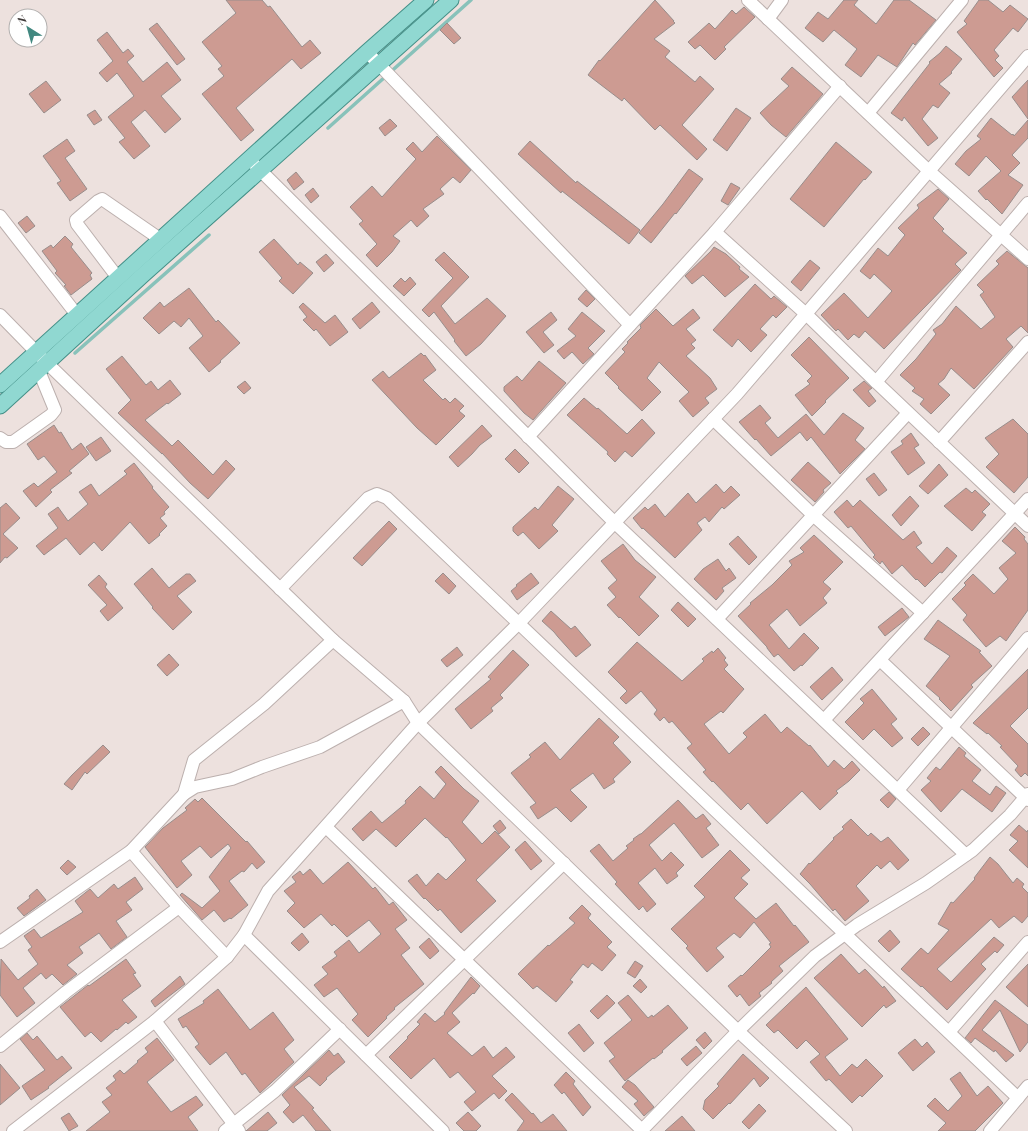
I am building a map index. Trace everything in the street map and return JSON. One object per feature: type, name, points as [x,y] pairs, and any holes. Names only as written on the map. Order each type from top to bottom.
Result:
[{"type":"main road","points":[[0,385],[366,52],[426,0]]},
{"type":"main road","points":[[0,406],[144,274],[261,171],[384,71],[451,0]]},
{"type":"street","points":[[748,0],[929,171],[1028,259]]},
{"type":"street","points":[[768,19],[782,0]]},
{"type":"street","points":[[868,113],[962,0]]},
{"type":"street","points":[[366,52],[630,325]]},
{"type":"street","points":[[13,1131],[155,1021],[227,957],[244,935],[268,892],[418,723],[519,624],[737,394],[1028,56]]},
{"type":"street","points":[[528,437],[715,232],[840,86]]},
{"type":"street","points":[[250,159],[615,523],[966,855]]},
{"type":"street","points":[[118,278],[77,224],[76,220],[102,199],[160,239]]},
{"type":"street","points":[[876,382],[1028,203]]},
{"type":"street","points":[[0,216],[77,315]]},
{"type":"street","points":[[715,232],[806,314],[1028,526]]},
{"type":"street","points":[[0,315],[36,352],[43,367],[55,410],[51,415],[13,442],[6,442],[0,438]]},
{"type":"street","points":[[939,442],[1028,342]]},
{"type":"street","points":[[43,367],[333,640],[404,701],[418,723],[738,1031],[846,1131]]},
{"type":"street","points":[[717,618],[908,413]]},
{"type":"street","points":[[713,419],[813,515],[923,613]]},
{"type":"street","points":[[280,589],[368,498],[377,494],[387,498],[1018,1098]]},
{"type":"street","points":[[824,720],[1028,499]]},
{"type":"street","points":[[898,790],[1028,638]]},
{"type":"street","points":[[184,794],[194,760],[264,704],[333,640]]},
{"type":"street","points":[[326,827],[642,1131],[738,1031],[815,956],[857,925],[926,883],[973,850],[1027,797],[880,660]]},
{"type":"street","points":[[0,942],[131,851],[184,794],[195,787],[232,779],[320,747],[404,701]]},
{"type":"street","points":[[131,851],[179,907],[227,957]]},
{"type":"street","points":[[366,1055],[564,863]]},
{"type":"street","points":[[0,1046],[66,992],[179,907]]},
{"type":"street","points":[[244,935],[443,1131]]},
{"type":"street","points":[[950,1032],[1028,942]]},
{"type":"street","points":[[155,1021],[232,1129],[275,1091],[340,1029]]},
{"type":"street","points":[[990,1131],[1028,1086]]},
{"type":"building","points":[[226,0],[262,0],[268,7],[270,6],[302,47],[310,40],[321,53],[301,69],[292,59],[236,108],[254,130],[241,141],[202,94],[224,76],[218,69],[222,66],[202,42],[236,13]]},
{"type":"building","points":[[655,0],[675,23],[654,39],[670,51],[665,57],[695,82],[700,76],[714,89],[682,125],[707,149],[697,160],[660,125],[655,130],[624,98],[622,101],[588,75],[599,60],[600,61]]},
{"type":"building","points":[[844,0],[858,0],[854,5],[876,24],[894,0],[909,0],[936,20],[915,45],[913,43],[897,67],[878,55],[861,77],[845,65],[857,49],[834,30],[823,42],[805,28],[818,12],[828,19]]},
{"type":"building","points":[[979,0],[988,0],[1003,12],[1010,5],[1028,19],[1018,32],[1013,28],[994,50],[999,56],[995,60],[1003,68],[994,77],[957,32],[967,24],[964,21]]},
{"type":"building","points":[[744,7],[755,17],[724,47],[726,49],[715,60],[700,45],[695,49],[688,42],[709,23],[715,29],[732,10],[736,14]]},
{"type":"building","points":[[157,23],[185,59],[177,65],[149,29]]},
{"type":"building","points":[[447,23],[461,38],[454,44],[440,30]]},
{"type":"building","points":[[107,32],[123,53],[128,49],[134,56],[127,62],[143,82],[167,62],[181,80],[161,96],[181,119],[165,133],[145,110],[131,122],[150,146],[134,159],[119,142],[125,138],[108,117],[134,96],[117,73],[107,82],[99,73],[113,61],[97,40]]},
{"type":"building","points":[[946,46],[962,59],[951,72],[952,73],[939,84],[950,93],[938,108],[933,105],[922,119],[938,138],[928,146],[904,117],[902,121],[891,113],[930,63],[929,62]]},
{"type":"building","points":[[792,67],[823,94],[786,137],[771,125],[760,113],[789,86],[781,79]]},
{"type":"building","points":[[1028,80],[1028,119],[1012,97]]},
{"type":"building","points":[[46,81],[61,100],[44,113],[29,94]]},
{"type":"building","points":[[736,108],[751,118],[727,151],[713,140]]},
{"type":"building","points":[[95,110],[102,120],[94,125],[87,115]]},
{"type":"building","points":[[991,118],[1014,136],[1028,120],[1028,138],[1012,155],[1020,163],[1008,175],[1023,185],[1002,214],[978,191],[1001,171],[986,156],[969,176],[955,164],[966,151],[981,139],[977,136]]},
{"type":"building","points":[[390,119],[397,126],[385,136],[379,128]]},
{"type":"building","points":[[437,136],[471,170],[460,183],[453,177],[440,189],[444,194],[423,209],[429,216],[417,227],[411,220],[393,236],[400,241],[392,252],[377,267],[366,255],[377,244],[359,224],[363,221],[350,207],[372,186],[382,197],[416,159],[406,149],[413,142],[422,152]]},
{"type":"building","points":[[67,139],[75,151],[65,158],[87,189],[70,201],[57,183],[61,181],[43,156]]},
{"type":"building","points":[[530,141],[576,183],[577,181],[640,230],[629,244],[562,191],[561,193],[518,154]]},
{"type":"building","points":[[836,142],[872,172],[865,180],[864,179],[824,227],[790,199]]},
{"type":"building","points":[[689,169],[703,179],[651,243],[639,233]]},
{"type":"building","points":[[296,172],[304,182],[294,190],[287,180]]},
{"type":"building","points":[[731,183],[740,188],[728,205],[721,201]]},
{"type":"building","points":[[313,188],[319,196],[311,203],[305,195]]},
{"type":"building","points":[[938,189],[949,199],[933,218],[944,229],[942,231],[967,253],[955,264],[961,270],[884,349],[865,331],[859,338],[854,334],[848,340],[838,329],[836,331],[821,315],[844,293],[868,318],[892,291],[874,274],[870,279],[860,271],[878,248],[888,256],[905,235],[898,228],[919,208],[917,205]]},
{"type":"building","points":[[27,216],[35,226],[26,233],[18,223]]},
{"type":"building","points":[[65,236],[73,244],[71,247],[92,273],[90,275],[92,279],[71,295],[64,286],[66,285],[55,273],[57,271],[42,251],[51,245],[53,248]]},
{"type":"building","points":[[274,239],[298,265],[300,262],[313,273],[293,294],[279,281],[282,278],[259,252]]},
{"type":"building","points":[[714,247],[726,254],[740,267],[739,269],[749,277],[725,297],[703,275],[692,284],[685,276]]},
{"type":"building","points":[[1007,251],[1028,268],[1028,333],[1021,326],[1006,339],[1013,347],[974,389],[951,368],[944,379],[938,384],[950,395],[931,414],[920,404],[924,399],[912,391],[915,388],[900,375],[916,359],[936,334],[933,330],[942,324],[956,306],[981,329],[995,317],[980,295],[984,292],[977,285],[999,264],[996,261]]},
{"type":"building","points":[[444,252],[469,277],[441,306],[455,324],[487,298],[506,316],[481,344],[466,356],[434,312],[429,317],[422,310],[453,278],[435,260]]},
{"type":"building","points":[[326,254],[334,263],[324,272],[316,262]]},
{"type":"building","points":[[810,260],[820,268],[801,291],[791,282]]},
{"type":"building","points":[[410,277],[416,284],[404,296],[393,286],[401,278],[405,282]]},
{"type":"building","points":[[755,284],[771,299],[774,296],[787,307],[776,318],[773,315],[760,329],[767,335],[751,352],[738,339],[732,347],[713,330]]},
{"type":"building","points":[[189,288],[216,322],[218,320],[240,343],[209,372],[189,348],[203,336],[189,318],[181,327],[174,321],[159,334],[143,318],[160,302],[164,307]]},
{"type":"building","points":[[586,290],[595,299],[587,307],[578,299]]},
{"type":"building","points":[[372,302],[380,312],[360,329],[352,319]]},
{"type":"building","points":[[303,303],[325,323],[335,315],[348,332],[330,346],[316,329],[314,331],[303,320],[307,317],[299,307]]},
{"type":"building","points":[[656,309],[673,326],[693,309],[700,318],[686,329],[696,340],[691,344],[695,348],[686,356],[710,378],[717,389],[705,398],[709,403],[693,417],[679,401],[689,392],[659,362],[647,378],[661,392],[642,411],[605,373],[625,352],[622,349],[628,343],[627,342],[641,328],[640,325]]},
{"type":"building","points":[[551,312],[557,320],[543,332],[554,345],[544,353],[526,332]]},
{"type":"building","points":[[582,312],[605,331],[588,348],[594,354],[583,364],[572,352],[564,359],[557,351],[576,336],[568,329]]},
{"type":"building","points":[[809,337],[849,378],[812,416],[795,395],[810,384],[807,381],[812,376],[791,355]]},
{"type":"building","points":[[421,353],[424,356],[425,355],[436,370],[423,380],[443,400],[445,398],[450,403],[455,398],[464,406],[459,411],[465,416],[436,445],[417,428],[372,380],[383,371],[389,378]]},
{"type":"building","points":[[122,356],[146,385],[151,381],[158,390],[170,380],[181,394],[145,420],[172,446],[178,440],[213,475],[226,460],[235,469],[208,499],[190,483],[162,453],[118,413],[131,400],[106,369]]},
{"type":"building","points":[[539,361],[566,383],[533,420],[524,413],[504,391],[504,387],[517,376],[522,381]]},
{"type":"building","points":[[245,381],[251,388],[244,394],[237,387]]},
{"type":"building","points":[[864,381],[872,388],[868,391],[876,401],[869,407],[853,390]]},
{"type":"building","points":[[584,398],[597,409],[598,408],[627,434],[642,419],[655,433],[632,457],[625,451],[615,462],[607,454],[608,452],[567,415]]},
{"type":"building","points":[[760,405],[771,418],[765,423],[778,438],[806,414],[824,435],[843,413],[864,428],[855,440],[865,449],[840,474],[811,437],[807,441],[800,432],[771,456],[739,422]]},
{"type":"building","points":[[1013,419],[1028,434],[1028,477],[1014,493],[986,467],[999,454],[985,438]]},
{"type":"building","points":[[54,425],[59,433],[61,432],[72,450],[81,443],[89,454],[69,471],[72,473],[50,490],[52,492],[36,507],[23,491],[34,483],[38,487],[57,472],[44,456],[38,460],[27,444]]},
{"type":"building","points":[[482,425],[492,436],[480,445],[458,467],[449,457]]},
{"type":"building","points":[[911,433],[919,445],[914,448],[925,463],[908,475],[891,452],[903,444],[901,441]]},
{"type":"building","points":[[101,437],[111,451],[96,461],[86,447]]},
{"type":"building","points":[[515,449],[529,463],[519,473],[505,459]]},
{"type":"building","points":[[808,462],[831,483],[823,490],[824,492],[815,502],[791,480]]},
{"type":"building","points":[[134,463],[153,487],[152,488],[169,507],[164,512],[165,514],[160,518],[167,526],[159,534],[160,535],[149,544],[130,522],[102,551],[94,542],[80,555],[66,538],[44,555],[36,546],[58,528],[48,514],[58,507],[68,521],[88,504],[79,492],[91,484],[99,496],[127,474],[124,471]]},
{"type":"building","points":[[939,464],[948,475],[928,494],[919,486]]},
{"type":"building","points":[[874,473],[887,490],[879,496],[866,479]]},
{"type":"building","points":[[716,484],[724,493],[731,486],[740,495],[724,509],[722,507],[709,522],[705,517],[697,523],[702,530],[675,558],[643,528],[642,529],[633,518],[645,507],[648,510],[655,504],[665,517],[688,493],[696,503]]},
{"type":"building","points":[[558,486],[574,499],[552,525],[558,531],[539,549],[523,532],[518,536],[513,531],[513,527],[535,507],[538,510]]},
{"type":"building","points":[[966,488],[972,493],[975,490],[990,504],[982,512],[986,515],[972,531],[944,506]]},
{"type":"building","points":[[910,496],[919,506],[901,526],[892,515]]},
{"type":"building","points":[[847,500],[853,507],[860,500],[903,540],[914,531],[922,543],[916,547],[932,564],[947,547],[957,556],[942,573],[940,572],[925,587],[902,565],[892,574],[882,561],[880,564],[873,557],[875,555],[851,526],[848,528],[834,512]]},
{"type":"building","points":[[6,503],[20,518],[3,534],[18,548],[7,558],[5,557],[0,563],[0,508]]},
{"type":"building","points":[[389,521],[397,529],[362,566],[353,558]]},
{"type":"building","points":[[1015,527],[1025,537],[1024,539],[1028,544],[1028,610],[1006,641],[1000,636],[986,647],[963,620],[967,615],[952,599],[966,585],[964,583],[973,574],[994,594],[1008,579],[999,568],[1016,553],[1002,541]]},
{"type":"building","points":[[814,535],[843,562],[823,582],[831,589],[823,598],[827,603],[800,626],[787,609],[769,625],[789,649],[804,633],[819,648],[802,666],[801,665],[794,671],[778,654],[774,657],[767,647],[738,616],[751,604],[750,603],[772,585],[792,565],[789,561],[804,552],[800,548]]},
{"type":"building","points":[[738,536],[757,557],[749,565],[729,544]]},
{"type":"building","points":[[623,544],[635,560],[656,577],[639,597],[659,616],[639,636],[607,605],[616,597],[608,588],[617,580],[601,561]]},
{"type":"building","points":[[718,559],[726,571],[729,568],[736,578],[722,588],[724,591],[716,600],[694,579],[703,569]]},
{"type":"building","points":[[152,568],[169,588],[186,574],[190,574],[196,581],[177,596],[192,612],[173,630],[152,608],[153,607],[134,584]]},
{"type":"building","points":[[443,573],[456,586],[449,594],[435,581]]},
{"type":"building","points":[[531,573],[539,583],[517,600],[511,591]]},
{"type":"building","points":[[99,575],[107,584],[105,587],[123,608],[108,621],[100,611],[107,605],[88,585]]},
{"type":"building","points":[[678,602],[696,619],[688,627],[671,610]]},
{"type":"building","points":[[902,608],[909,617],[885,636],[878,627]]},
{"type":"building","points":[[551,611],[571,629],[575,626],[591,645],[576,657],[542,621]]},
{"type":"building","points":[[938,620],[981,651],[979,652],[992,666],[971,685],[973,687],[951,711],[939,699],[940,698],[926,686],[950,656],[924,639]]},
{"type":"building","points":[[637,642],[682,681],[704,661],[702,659],[712,651],[713,653],[718,648],[726,658],[724,660],[728,665],[724,669],[744,689],[723,713],[721,711],[704,724],[729,754],[747,737],[743,733],[765,714],[781,733],[787,727],[809,746],[810,745],[828,767],[834,760],[844,769],[852,761],[860,770],[836,791],[838,793],[820,810],[802,791],[767,824],[748,803],[741,810],[703,772],[706,770],[687,748],[692,744],[672,721],[669,723],[664,717],[660,721],[654,714],[657,710],[641,691],[626,704],[620,698],[627,691],[608,672]]},
{"type":"building","points":[[457,647],[463,655],[447,667],[441,660]]},
{"type":"building","points":[[513,650],[529,665],[500,695],[503,698],[491,708],[493,711],[471,729],[455,709],[491,679],[488,677]]},
{"type":"building","points":[[169,654],[179,665],[167,676],[157,665]]},
{"type":"building","points":[[832,667],[843,680],[822,700],[810,687]]},
{"type":"building","points":[[1028,669],[1028,708],[1010,726],[1028,744],[1028,776],[1025,773],[1021,777],[1015,770],[1018,766],[1000,747],[1002,746],[988,733],[987,734],[973,723]]},
{"type":"building","points":[[872,689],[897,719],[891,724],[903,738],[892,747],[874,729],[863,740],[845,722],[864,703],[860,699]]},
{"type":"building","points":[[599,718],[619,737],[613,743],[631,762],[613,779],[615,782],[604,789],[593,773],[570,790],[587,807],[571,822],[556,807],[538,819],[530,807],[536,803],[511,773],[531,757],[529,755],[545,742],[560,760]]},
{"type":"building","points":[[923,727],[930,734],[918,746],[911,739]]},
{"type":"building","points":[[103,745],[110,752],[87,774],[85,772],[72,790],[64,784],[72,775]]},
{"type":"building","points":[[959,747],[966,753],[964,756],[981,770],[972,781],[990,795],[996,786],[1006,793],[992,812],[962,789],[941,812],[921,790],[931,781],[927,778],[936,767],[940,770]]},
{"type":"building","points":[[441,766],[464,789],[479,801],[462,822],[482,844],[495,831],[510,847],[476,880],[496,901],[461,933],[440,909],[438,911],[425,898],[424,899],[408,881],[417,874],[426,886],[438,873],[446,880],[466,860],[447,837],[446,838],[425,818],[396,847],[376,829],[363,841],[352,829],[371,811],[382,823],[406,803],[405,801],[420,786],[434,799],[446,784],[435,772]]},
{"type":"building","points":[[889,792],[896,799],[888,808],[880,800]]},
{"type":"building","points":[[202,798],[246,842],[247,841],[265,862],[257,869],[252,863],[244,872],[242,871],[229,881],[248,905],[231,919],[230,918],[224,922],[214,910],[202,920],[180,895],[182,893],[202,908],[220,891],[209,877],[231,848],[228,844],[211,858],[200,846],[181,861],[192,875],[177,888],[145,847],[163,828],[187,810],[185,808],[195,799],[198,802]]},
{"type":"building","points":[[678,800],[696,819],[703,814],[711,824],[706,828],[719,845],[702,858],[674,823],[649,845],[662,861],[671,852],[684,865],[676,873],[678,876],[667,884],[655,868],[638,883],[656,904],[647,912],[643,906],[639,910],[615,884],[617,882],[590,851],[599,844],[613,861],[628,848],[626,846],[634,840],[633,839],[641,834]]},
{"type":"building","points":[[851,819],[868,836],[871,833],[881,842],[888,837],[909,860],[898,870],[890,861],[881,869],[877,865],[856,886],[869,901],[845,921],[835,909],[833,911],[800,874],[809,863],[810,864],[834,839],[833,838],[844,829],[842,827]]},
{"type":"building","points":[[500,820],[506,828],[499,834],[493,826]]},
{"type":"building","points":[[1019,825],[1027,832],[1028,830],[1028,868],[1009,850],[1018,841],[1010,835]]},
{"type":"building","points":[[525,841],[542,861],[531,870],[515,850]]},
{"type":"building","points":[[730,850],[750,870],[741,878],[748,884],[734,898],[756,919],[776,903],[809,942],[779,966],[783,971],[771,982],[772,983],[759,993],[761,996],[749,1006],[740,994],[737,997],[728,986],[741,975],[742,976],[771,947],[769,944],[771,943],[754,922],[740,938],[734,933],[716,948],[724,957],[707,972],[686,948],[688,946],[671,929],[705,897],[694,886]]},
{"type":"building","points":[[990,857],[998,864],[1013,883],[1017,878],[1024,884],[1022,887],[1028,893],[1028,916],[1022,923],[1014,916],[999,928],[991,919],[937,969],[951,982],[994,937],[1004,945],[997,953],[995,951],[981,964],[986,969],[947,1010],[922,986],[921,987],[901,969],[921,948],[928,954],[949,930],[938,924],[951,902],[953,903],[975,879],[974,878]]},
{"type":"building","points":[[68,860],[76,867],[67,875],[60,868]]},
{"type":"building","points":[[348,862],[373,889],[375,887],[389,905],[393,902],[407,920],[395,929],[410,948],[401,955],[424,984],[394,1008],[395,1009],[386,1017],[387,1018],[368,1037],[352,1020],[358,1014],[337,988],[324,997],[314,985],[328,974],[322,967],[337,956],[334,952],[349,940],[359,953],[381,934],[369,920],[347,937],[334,924],[332,926],[321,914],[304,928],[287,911],[295,903],[284,891],[296,882],[292,877],[300,871],[303,875],[310,869],[323,884]]},
{"type":"building","points":[[135,877],[143,889],[126,902],[132,910],[116,921],[127,937],[111,949],[99,933],[79,947],[83,953],[67,965],[77,974],[63,985],[52,974],[46,979],[41,973],[23,988],[35,1003],[17,1017],[0,995],[1,959],[18,980],[38,964],[28,950],[32,947],[24,936],[34,929],[41,938],[83,912],[75,901],[90,889],[98,898],[114,884],[118,889]]},
{"type":"building","points":[[37,889],[46,900],[24,916],[17,908],[30,898],[29,896]]},
{"type":"building","points":[[582,905],[591,914],[588,918],[612,942],[607,947],[616,955],[602,971],[592,963],[588,968],[583,964],[570,980],[573,982],[556,1002],[537,986],[533,989],[518,974],[548,945],[549,946],[575,923],[569,918]]},
{"type":"building","points":[[890,930],[900,942],[889,952],[878,941]]},
{"type":"building","points":[[302,933],[309,942],[299,951],[291,943]]},
{"type":"building","points":[[429,938],[439,951],[430,959],[419,947]]},
{"type":"building","points":[[841,954],[859,974],[865,969],[883,988],[884,986],[896,1001],[886,1008],[884,1005],[862,1027],[814,978]]},
{"type":"building","points":[[126,959],[136,973],[133,974],[141,986],[122,1000],[137,1017],[128,1024],[126,1022],[101,1042],[91,1032],[85,1037],[60,1007],[88,985],[89,986]]},
{"type":"building","points":[[635,961],[643,966],[635,978],[627,973]]},
{"type":"building","points":[[1028,964],[1028,1007],[1006,987]]},
{"type":"building","points":[[180,976],[185,984],[155,1007],[151,1001]]},
{"type":"building","points":[[471,977],[480,986],[474,994],[473,993],[452,1013],[460,1022],[447,1033],[472,1056],[484,1046],[493,1058],[506,1047],[515,1057],[492,1076],[507,1091],[499,1099],[494,1093],[472,1111],[464,1102],[476,1092],[458,1072],[450,1078],[434,1058],[411,1079],[389,1057],[420,1024],[417,1022],[425,1013],[435,1022],[445,1014],[444,1013]]},
{"type":"building","points":[[640,979],[647,987],[641,993],[633,986]]},
{"type":"building","points":[[806,987],[848,1039],[825,1057],[840,1076],[852,1064],[857,1068],[866,1059],[883,1076],[862,1097],[860,1095],[852,1103],[829,1079],[826,1081],[810,1062],[820,1054],[806,1040],[797,1049],[778,1030],[774,1033],[766,1025]]},
{"type":"building","points":[[218,989],[250,1030],[273,1012],[294,1040],[284,1049],[294,1062],[260,1093],[245,1073],[242,1075],[226,1052],[210,1065],[195,1047],[199,1044],[186,1026],[183,1028],[178,1019],[204,1003],[203,1001]]},
{"type":"building","points":[[607,995],[615,1003],[598,1019],[590,1011]]},
{"type":"building","points":[[628,995],[648,1018],[652,1015],[653,1017],[668,1005],[688,1028],[662,1051],[663,1052],[654,1059],[653,1058],[625,1081],[609,1061],[615,1057],[604,1043],[632,1020],[618,1003]]},
{"type":"building","points":[[995,1000],[1028,1025],[1028,1042],[1020,1052],[1000,1010],[982,1030],[1014,1055],[1006,1062],[995,1050],[994,1052],[975,1038],[971,1043],[965,1038]]},
{"type":"building","points":[[579,1024],[594,1043],[584,1052],[568,1033]]},
{"type":"building","points":[[705,1032],[712,1041],[704,1049],[696,1040]]},
{"type":"building","points":[[27,1033],[33,1040],[37,1036],[57,1060],[62,1056],[72,1068],[48,1087],[49,1088],[31,1100],[22,1086],[45,1070],[20,1039]]},
{"type":"building","points":[[157,1038],[174,1060],[147,1082],[171,1112],[196,1096],[203,1105],[188,1117],[198,1131],[86,1131],[110,1112],[102,1102],[112,1095],[106,1088],[116,1080],[113,1076],[120,1070],[124,1074],[138,1062],[137,1061],[148,1052],[145,1048]]},
{"type":"building","points":[[915,1039],[922,1047],[927,1042],[935,1052],[913,1071],[898,1053]]},
{"type":"building","points":[[696,1046],[702,1053],[687,1066],[681,1059]]},
{"type":"building","points":[[329,1050],[334,1056],[338,1053],[345,1062],[326,1078],[327,1079],[320,1086],[309,1076],[294,1087],[314,1108],[312,1109],[331,1131],[316,1131],[303,1115],[293,1123],[283,1112],[290,1105],[282,1095]]},
{"type":"building","points":[[743,1054],[769,1078],[760,1087],[754,1078],[730,1104],[729,1103],[713,1119],[703,1109],[705,1100],[719,1086],[717,1084]]},
{"type":"building","points":[[0,1064],[20,1088],[0,1105]]},
{"type":"building","points":[[566,1072],[575,1081],[573,1084],[591,1107],[583,1116],[564,1092],[562,1094],[554,1085]]},
{"type":"building","points":[[960,1072],[977,1096],[988,1086],[1003,1103],[975,1131],[938,1131],[946,1123],[927,1106],[935,1098],[948,1111],[962,1096],[950,1079]]},
{"type":"building","points":[[628,1080],[635,1085],[654,1107],[644,1116],[634,1104],[638,1101],[622,1087]]},
{"type":"building","points":[[512,1093],[541,1123],[553,1114],[567,1131],[517,1131],[524,1121],[505,1100]]},
{"type":"building","points":[[759,1104],[766,1111],[749,1129],[742,1122]]},
{"type":"building","points":[[268,1112],[277,1123],[267,1131],[246,1131]]},
{"type":"building","points":[[468,1112],[481,1126],[476,1131],[464,1131],[456,1123]]},
{"type":"building","points":[[69,1113],[78,1126],[69,1131],[61,1118]]},
{"type":"building","points":[[682,1116],[695,1131],[665,1131]]},
{"type":"waterway","points":[[328,128],[471,0]]},
{"type":"waterway","points":[[75,353],[209,235]]}]
